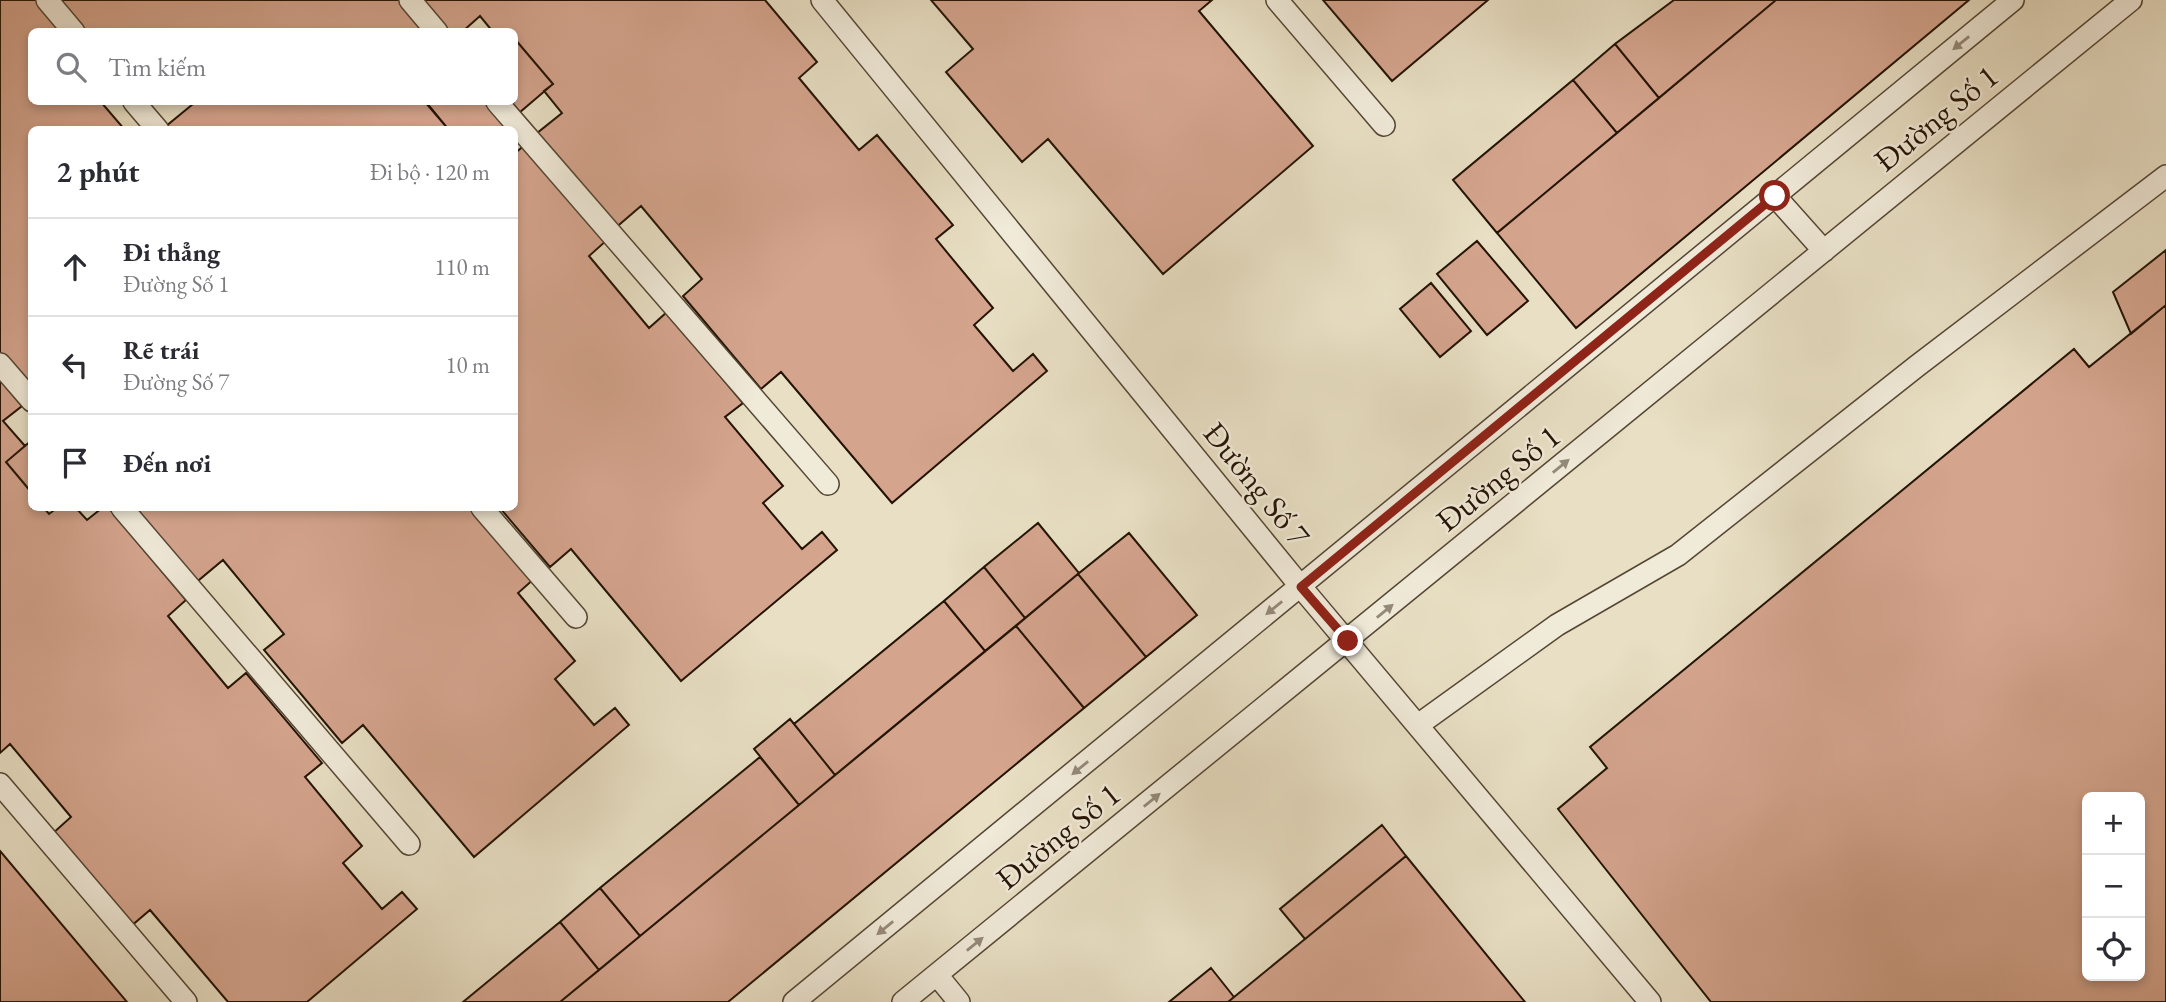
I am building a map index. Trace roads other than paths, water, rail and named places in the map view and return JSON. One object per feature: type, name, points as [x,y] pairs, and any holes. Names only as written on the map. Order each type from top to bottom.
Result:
[{"type":"lane","points":[[47,0],[71,28]]},
{"type":"lane","points":[[410,0],[434,28]]},
{"type":"lane","name":"Đường Số 7","points":[[822,0],[1301,587],[1650,1002]]},
{"type":"lane","points":[[1278,0],[1384,125]]},
{"type":"lane","name":"Đường Số 1","points":[[794,1002],[2014,0]]},
{"type":"lane","name":"Đường Số 1","points":[[903,1002],[2131,0]]},
{"type":"lane","points":[[137,105],[155,126]]},
{"type":"lane","points":[[501,105],[828,484]]},
{"type":"lane","points":[[1418,725],[1557,625],[1678,555],[1917,366],[2166,176]]},
{"type":"lane","points":[[1775,196],[1824,251]]},
{"type":"lane","points":[[0,364],[28,396]]},
{"type":"lane","points":[[125,511],[409,845]]},
{"type":"lane","points":[[485,511],[576,617]]},
{"type":"lane","points":[[0,784],[186,1002]]},
{"type":"lane","points":[[937,975],[959,1002]]}]
